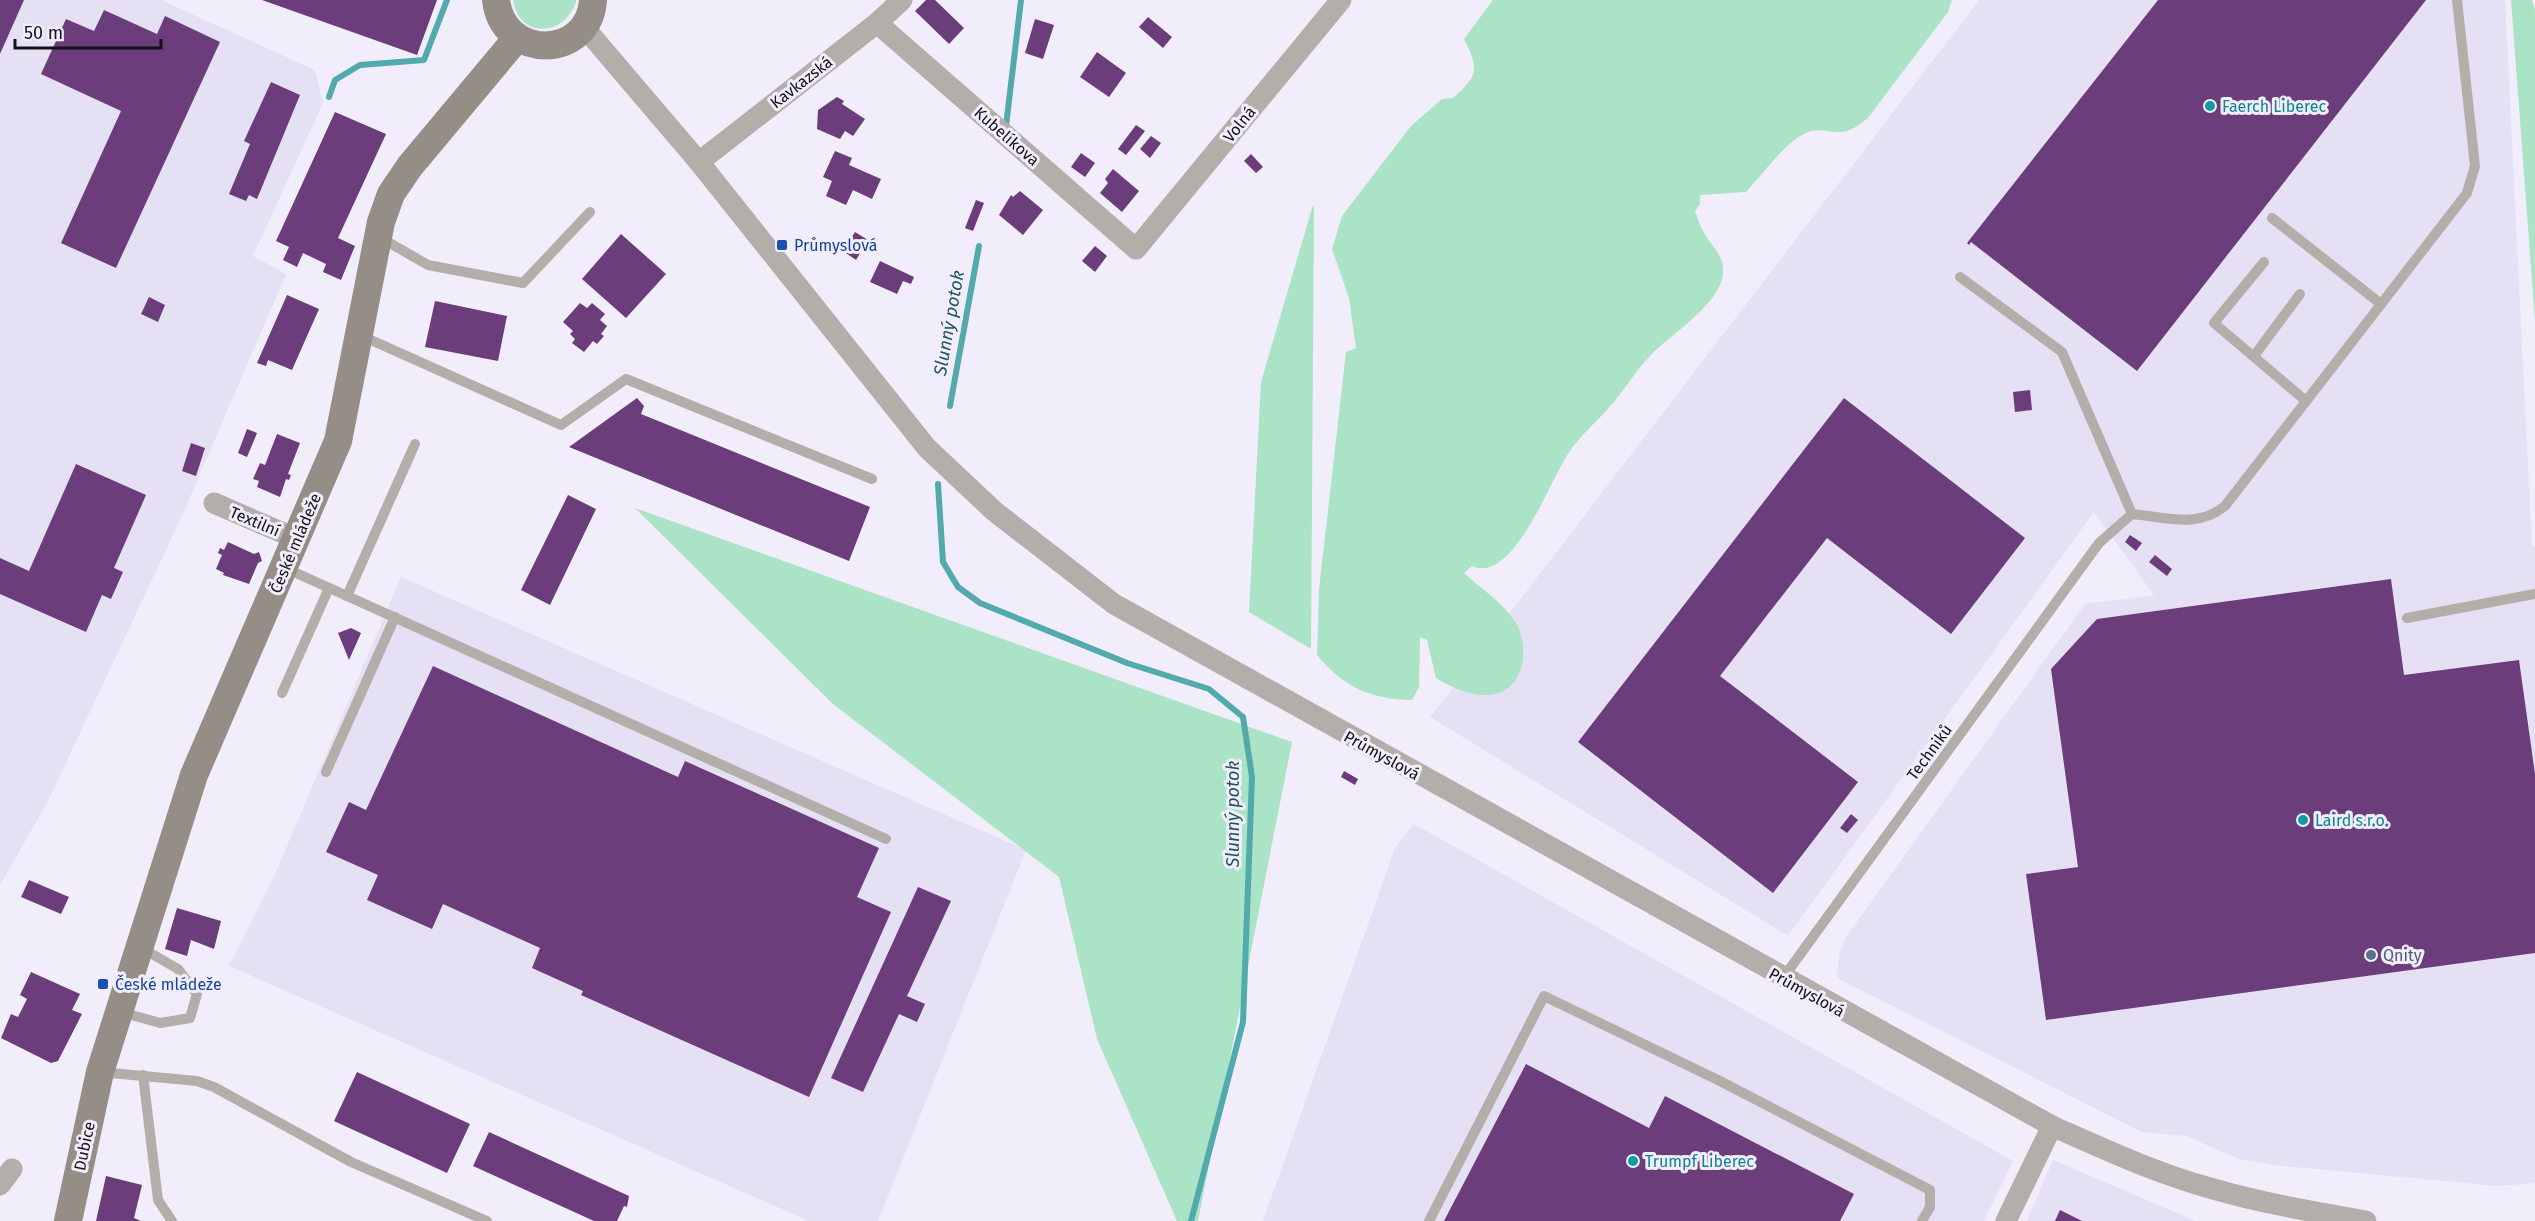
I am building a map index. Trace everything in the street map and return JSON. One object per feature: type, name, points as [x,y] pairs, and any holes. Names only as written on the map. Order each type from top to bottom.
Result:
[{"type":"street","points":[[496,0],[504,24],[517,38],[531,44],[548,46],[567,41],[584,27],[593,0]]},
{"type":"street","name":"Kavkazská","points":[[699,162],[877,23],[902,0]]},
{"type":"street","name":"Volná","points":[[1136,249],[1341,0]]},
{"type":"street","name":"Kubelíkova","points":[[877,23],[1136,249]]},
{"type":"street","name":"Průmyslová","points":[[584,27],[699,162],[927,448],[994,511],[1114,604],[2052,1126],[2124,1158],[2209,1188],[2306,1216],[2366,1221]]},
{"type":"street","name":"České mládeže","points":[[100,1071],[194,776],[338,441],[378,236],[391,194],[410,166],[517,38]]},
{"type":"street","name":"Textilní","points":[[214,503],[297,539]]},
{"type":"street","name":"Dubice","points":[[68,1221],[100,1071]]},
{"type":"street","points":[[2006,1221],[2052,1126]]},
{"type":"lane","points":[[1960,277],[2062,352],[2132,514],[2199,520],[2213,515],[2225,506],[2467,193],[2475,166],[2457,0]]},
{"type":"lane","points":[[378,236],[428,265],[523,283],[590,212]]},
{"type":"lane","points":[[2272,218],[2381,304]]},
{"type":"lane","points":[[2264,262],[2214,322],[2306,401]]},
{"type":"lane","points":[[2254,356],[2300,294]]},
{"type":"lane","points":[[359,335],[561,425],[626,379],[872,479]]},
{"type":"lane","points":[[347,596],[415,444]]},
{"type":"lane","name":"Techniků","points":[[1783,978],[2099,543],[2132,514]]},
{"type":"lane","points":[[285,568],[886,839]]},
{"type":"lane","points":[[282,693],[329,588]]},
{"type":"lane","points":[[2407,618],[2535,594]]},
{"type":"lane","points":[[326,772],[395,617]]},
{"type":"lane","points":[[119,1012],[160,1023],[190,1018],[197,994],[178,969],[140,947]]},
{"type":"lane","points":[[1429,1221],[1544,996],[1718,1080],[1930,1190],[1929,1207],[1923,1221]]},
{"type":"lane","points":[[100,1071],[197,1081],[214,1087],[351,1162],[487,1221]]},
{"type":"lane","points":[[143,1075],[158,1200],[172,1221]]},
{"type":"shaded area","points":[[0,0],[161,0],[315,70],[323,103],[253,256],[286,274],[181,518],[48,801],[0,885]]},
{"type":"shaded area","points":[[1979,0],[2505,0],[2532,547],[2535,547],[2535,1183],[2497,1186],[2274,1165],[2239,1159],[2186,1136],[2142,1132],[1837,978],[1839,954],[1846,937],[2085,604],[2154,595],[2094,512],[1788,936],[1430,717],[1453,688],[1488,695],[1515,620],[1509,614]]},
{"type":"shaded area","points":[[401,577],[1026,850],[878,1221],[809,1221],[229,966],[276,872]]},
{"type":"shaded area","points":[[1414,824],[2013,1161],[1984,1221],[1263,1221],[1395,848]]},
{"type":"shaded area","points":[[2053,1160],[2196,1221],[2027,1221]]},
{"type":"green space","points":[[513,0],[576,0],[576,2],[570,14],[562,22],[542,29],[524,22],[517,13]]},
{"type":"green space","points":[[1493,0],[1952,0],[1948,12],[1867,119],[1847,131],[1816,130],[1798,137],[1782,151],[1746,192],[1700,195],[1700,204],[1695,211],[1723,267],[1722,280],[1716,292],[1696,316],[1645,361],[1613,403],[1573,447],[1516,546],[1502,560],[1487,568],[1472,566],[1464,573],[1503,607],[1519,630],[1523,654],[1522,666],[1510,686],[1501,692],[1481,695],[1461,690],[1436,678],[1427,640],[1420,637],[1419,687],[1412,700],[1383,697],[1370,694],[1348,683],[1317,655],[1319,589],[1346,352],[1356,348],[1349,298],[1332,249],[1342,216],[1411,126],[1442,99],[1453,98],[1472,77],[1474,65],[1464,39]]},
{"type":"green space","points":[[2511,0],[2532,0],[2535,10],[2535,321]]},
{"type":"green space","points":[[1313,205],[1311,649],[1249,612],[1261,382]]},
{"type":"green space","points":[[635,508],[1292,742],[1198,1221],[1177,1221],[1097,1039],[1059,877],[833,704]]},
{"type":"building","points":[[0,0],[24,0],[0,54]]},
{"type":"building","points":[[262,0],[437,0],[417,55]]},
{"type":"building","points":[[926,0],[935,0],[964,28],[949,44],[915,11]]},
{"type":"building","name":"Faerch Liberec","points":[[2158,0],[2426,0],[2137,371],[1971,242],[1969,245],[1967,243]]},
{"type":"building","points":[[104,10],[157,34],[165,16],[220,42],[116,268],[61,243],[121,111],[41,74],[66,19],[94,31]]},
{"type":"building","points":[[1148,17],[1172,37],[1163,48],[1139,27]]},
{"type":"building","points":[[1035,19],[1054,25],[1043,59],[1025,53]]},
{"type":"building","points":[[1097,52],[1126,73],[1109,97],[1080,77]]},
{"type":"building","points":[[271,82],[300,95],[257,199],[249,195],[246,201],[229,194],[250,144],[244,141]]},
{"type":"building","points":[[837,97],[844,101],[842,104],[865,119],[853,136],[845,131],[840,139],[817,129],[818,110]]},
{"type":"building","points":[[335,112],[386,134],[338,238],[355,246],[341,280],[323,272],[326,264],[303,253],[297,267],[283,260],[289,247],[276,241]]},
{"type":"building","points":[[1136,125],[1145,131],[1126,155],[1118,149]]},
{"type":"building","points":[[1151,136],[1161,143],[1150,158],[1140,149]]},
{"type":"building","points":[[835,151],[852,158],[849,165],[881,179],[872,199],[853,190],[846,205],[826,196],[832,181],[823,177]]},
{"type":"building","points":[[1081,153],[1095,163],[1085,177],[1071,167]]},
{"type":"building","points":[[1251,154],[1263,167],[1256,173],[1244,161]]},
{"type":"building","points":[[1113,169],[1139,191],[1122,212],[1100,193],[1108,183],[1105,179]]},
{"type":"building","points":[[1020,191],[1043,210],[1023,235],[999,215],[1011,195],[1013,197]]},
{"type":"building","points":[[976,200],[984,203],[973,231],[965,228]]},
{"type":"building","points":[[855,232],[868,240],[856,260],[843,251]]},
{"type":"building","points":[[621,234],[666,274],[626,318],[582,279]]},
{"type":"building","points":[[1095,246],[1107,256],[1095,272],[1082,261]]},
{"type":"building","points":[[880,261],[914,277],[911,284],[903,281],[897,294],[870,282]]},
{"type":"building","points":[[287,295],[319,309],[292,370],[268,360],[266,366],[257,363]]},
{"type":"building","points":[[149,297],[165,305],[158,322],[141,314]]},
{"type":"building","points":[[435,301],[507,316],[498,361],[425,347]]},
{"type":"building","points":[[580,303],[587,308],[592,303],[605,314],[600,320],[607,326],[601,334],[604,336],[597,344],[593,341],[584,352],[572,343],[575,339],[570,334],[573,331],[563,322]]},
{"type":"building","points":[[2030,390],[2032,410],[2015,412],[2013,392]]},
{"type":"building","points":[[637,398],[644,406],[641,414],[870,507],[849,561],[569,447]]},
{"type":"building","points":[[1844,398],[2025,538],[1951,634],[1827,538],[1720,676],[1858,782],[1773,893],[1578,742]]},
{"type":"building","points":[[247,429],[257,433],[247,457],[238,453]]},
{"type":"building","points":[[277,434],[300,443],[288,474],[291,475],[289,480],[286,479],[280,497],[257,487],[259,481],[253,479],[260,463],[265,465]]},
{"type":"building","points":[[191,443],[205,448],[196,476],[182,471]]},
{"type":"building","points":[[76,464],[146,495],[114,568],[123,572],[111,599],[102,595],[86,632],[0,594],[0,558],[29,571]]},
{"type":"building","points":[[568,495],[596,509],[550,605],[521,590]]},
{"type":"building","points":[[2130,535],[2142,543],[2136,551],[2125,542]]},
{"type":"building","points":[[228,542],[254,554],[259,552],[262,561],[258,563],[249,584],[223,575],[224,573],[216,569],[222,555],[218,553],[220,548],[224,550]]},
{"type":"building","points":[[2155,555],[2172,569],[2167,576],[2149,562]]},
{"type":"building","name":"Laird s.r.o.","points":[[2391,579],[2404,675],[2519,660],[2535,774],[2535,953],[2046,1020],[2026,874],[2078,867],[2051,669],[2097,619]]},
{"type":"building","points":[[351,628],[361,633],[349,660],[338,633]]},
{"type":"building","points":[[433,666],[678,777],[685,761],[879,848],[857,897],[891,912],[809,1097],[581,995],[583,991],[532,968],[540,948],[443,904],[432,929],[367,900],[378,875],[326,852],[349,802],[366,810]]},
{"type":"building","points":[[1344,771],[1358,779],[1355,785],[1341,777]]},
{"type":"building","points":[[1851,814],[1858,820],[1847,833],[1840,828]]},
{"type":"building","points":[[29,880],[69,897],[61,914],[21,897]]},
{"type":"building","points":[[918,887],[951,901],[907,996],[925,1004],[917,1022],[899,1014],[863,1092],[831,1078]]},
{"type":"building","points":[[177,908],[221,921],[214,949],[191,940],[187,956],[165,949]]},
{"type":"building","points":[[31,972],[80,994],[72,1010],[82,1014],[58,1061],[51,1063],[1,1038],[11,1014],[18,1017],[27,999],[20,995]]},
{"type":"building","name":"Trumpf Liberec","points":[[1526,1064],[1649,1128],[1665,1096],[1854,1194],[1840,1221],[1444,1221]]},
{"type":"building","points":[[357,1072],[470,1124],[447,1173],[334,1121]]},
{"type":"building","points":[[489,1132],[629,1196],[627,1207],[624,1206],[617,1221],[594,1221],[473,1166]]},
{"type":"building","points":[[106,1176],[142,1185],[134,1218],[141,1221],[96,1221]]},
{"type":"building","points":[[2060,1210],[2082,1221],[2055,1221]]},
{"type":"waterway","points":[[329,97],[335,80],[360,65],[424,60],[447,0]]},
{"type":"waterway","name":"Slunný potok","points":[[1006,126],[1021,0]]},
{"type":"waterway","name":"Slunný potok","points":[[950,406],[979,246]]},
{"type":"waterway","name":"Slunný potok","points":[[938,484],[943,562],[958,587],[980,603],[1127,663],[1209,689],[1243,717],[1252,777],[1243,1022],[1191,1221]]},
{"type":"place","name":"Faerch Liberec","points":[[2210,106]]},
{"type":"place","name":"Průmyslová","points":[[782,245]]},
{"type":"place","name":"Laird s.r.o.","points":[[2303,820]]},
{"type":"place","name":"Qnity","points":[[2371,955]]},
{"type":"place","name":"České mládeže","points":[[103,984]]},
{"type":"place","name":"Trumpf Liberec","points":[[1633,1161]]}]
